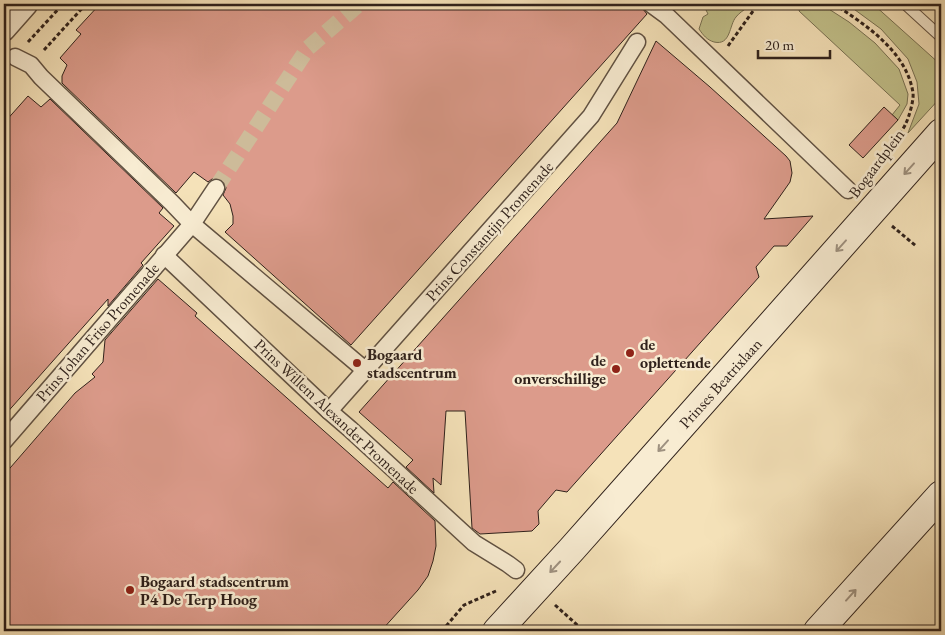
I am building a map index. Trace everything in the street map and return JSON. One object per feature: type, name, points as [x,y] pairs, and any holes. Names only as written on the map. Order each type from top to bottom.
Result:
[{"type":"main road","name":"Prinses Beatrixlaan","points":[[497,631],[941,133]]},
{"type":"main road","points":[[818,631],[941,495]]},
{"type":"street","points":[[4,30],[27,4]]},
{"type":"street","name":"Bogaardplein","points":[[651,4],[666,15],[848,190]]},
{"type":"street","name":"Prins Constantijn Promenade","points":[[329,411],[591,116],[637,42]]},
{"type":"street","points":[[15,56],[31,65],[41,78],[192,224],[365,370]]},
{"type":"street","name":"Prins Johan Friso Promenade","points":[[4,441],[192,224],[216,188]]},
{"type":"street","name":"Prins Willem Alexander Promenade","points":[[164,255],[329,411],[350,428],[474,543],[516,570]]},
{"type":"lane","points":[[905,4],[940,38]]},
{"type":"path","points":[[15,56],[63,4]]},
{"type":"path","points":[[31,65],[86,4]]},
{"type":"path","points":[[715,62],[731,43],[758,4]]},
{"type":"path","name":"Bogaardplein","points":[[834,4],[854,17],[889,45],[901,63],[914,95],[906,125],[877,163]]},
{"type":"path","points":[[442,631],[464,605],[496,591],[516,570]]},
{"type":"shaded area","points":[[703,4],[749,4],[736,17],[727,38],[724,41],[714,42],[709,40],[699,29],[703,17],[708,14]]},
{"type":"shaded area","points":[[801,4],[821,4],[849,22],[875,43],[899,69],[908,94],[907,104],[898,120],[892,115],[900,105],[799,11]]},
{"type":"shaded area","points":[[847,4],[873,4],[941,65],[941,97],[908,133],[919,104],[917,82],[908,59],[881,29]]},
{"type":"building","points":[[100,4],[641,4],[647,14],[351,345],[225,232],[233,224],[233,216],[230,204],[223,195],[226,188],[222,180],[216,178],[208,182],[194,172],[176,193],[62,83],[62,76],[67,65],[60,58],[81,34],[76,30]]},
{"type":"building","points":[[656,41],[710,87],[790,161],[792,173],[790,182],[764,219],[813,216],[787,246],[774,246],[756,267],[759,277],[567,492],[556,490],[538,511],[539,524],[532,531],[480,534],[472,528],[465,411],[446,411],[441,485],[433,478],[434,493],[406,467],[413,460],[359,412],[617,123]]},
{"type":"building","points":[[28,96],[41,107],[50,99],[163,208],[159,213],[174,226],[141,263],[143,265],[108,306],[108,299],[4,416],[4,123]]},
{"type":"building","points":[[884,107],[898,120],[863,158],[849,145]]},
{"type":"building","points":[[158,279],[197,313],[195,316],[388,488],[393,482],[435,521],[436,546],[428,576],[381,631],[4,631],[4,475],[75,393],[95,377],[92,374],[103,362],[105,340]]},
{"type":"tunnel","points":[[216,188],[308,48],[359,4]]},
{"type":"place","name":"de oplettende","points":[[630,353]]},
{"type":"place","name":"Bogaard stadscentrum","points":[[357,363]]},
{"type":"place","name":"de onverschillige","points":[[616,369]]},
{"type":"place","name":"Bogaard stadscentrum P4 De Terp Hoog","points":[[130,590]]}]
